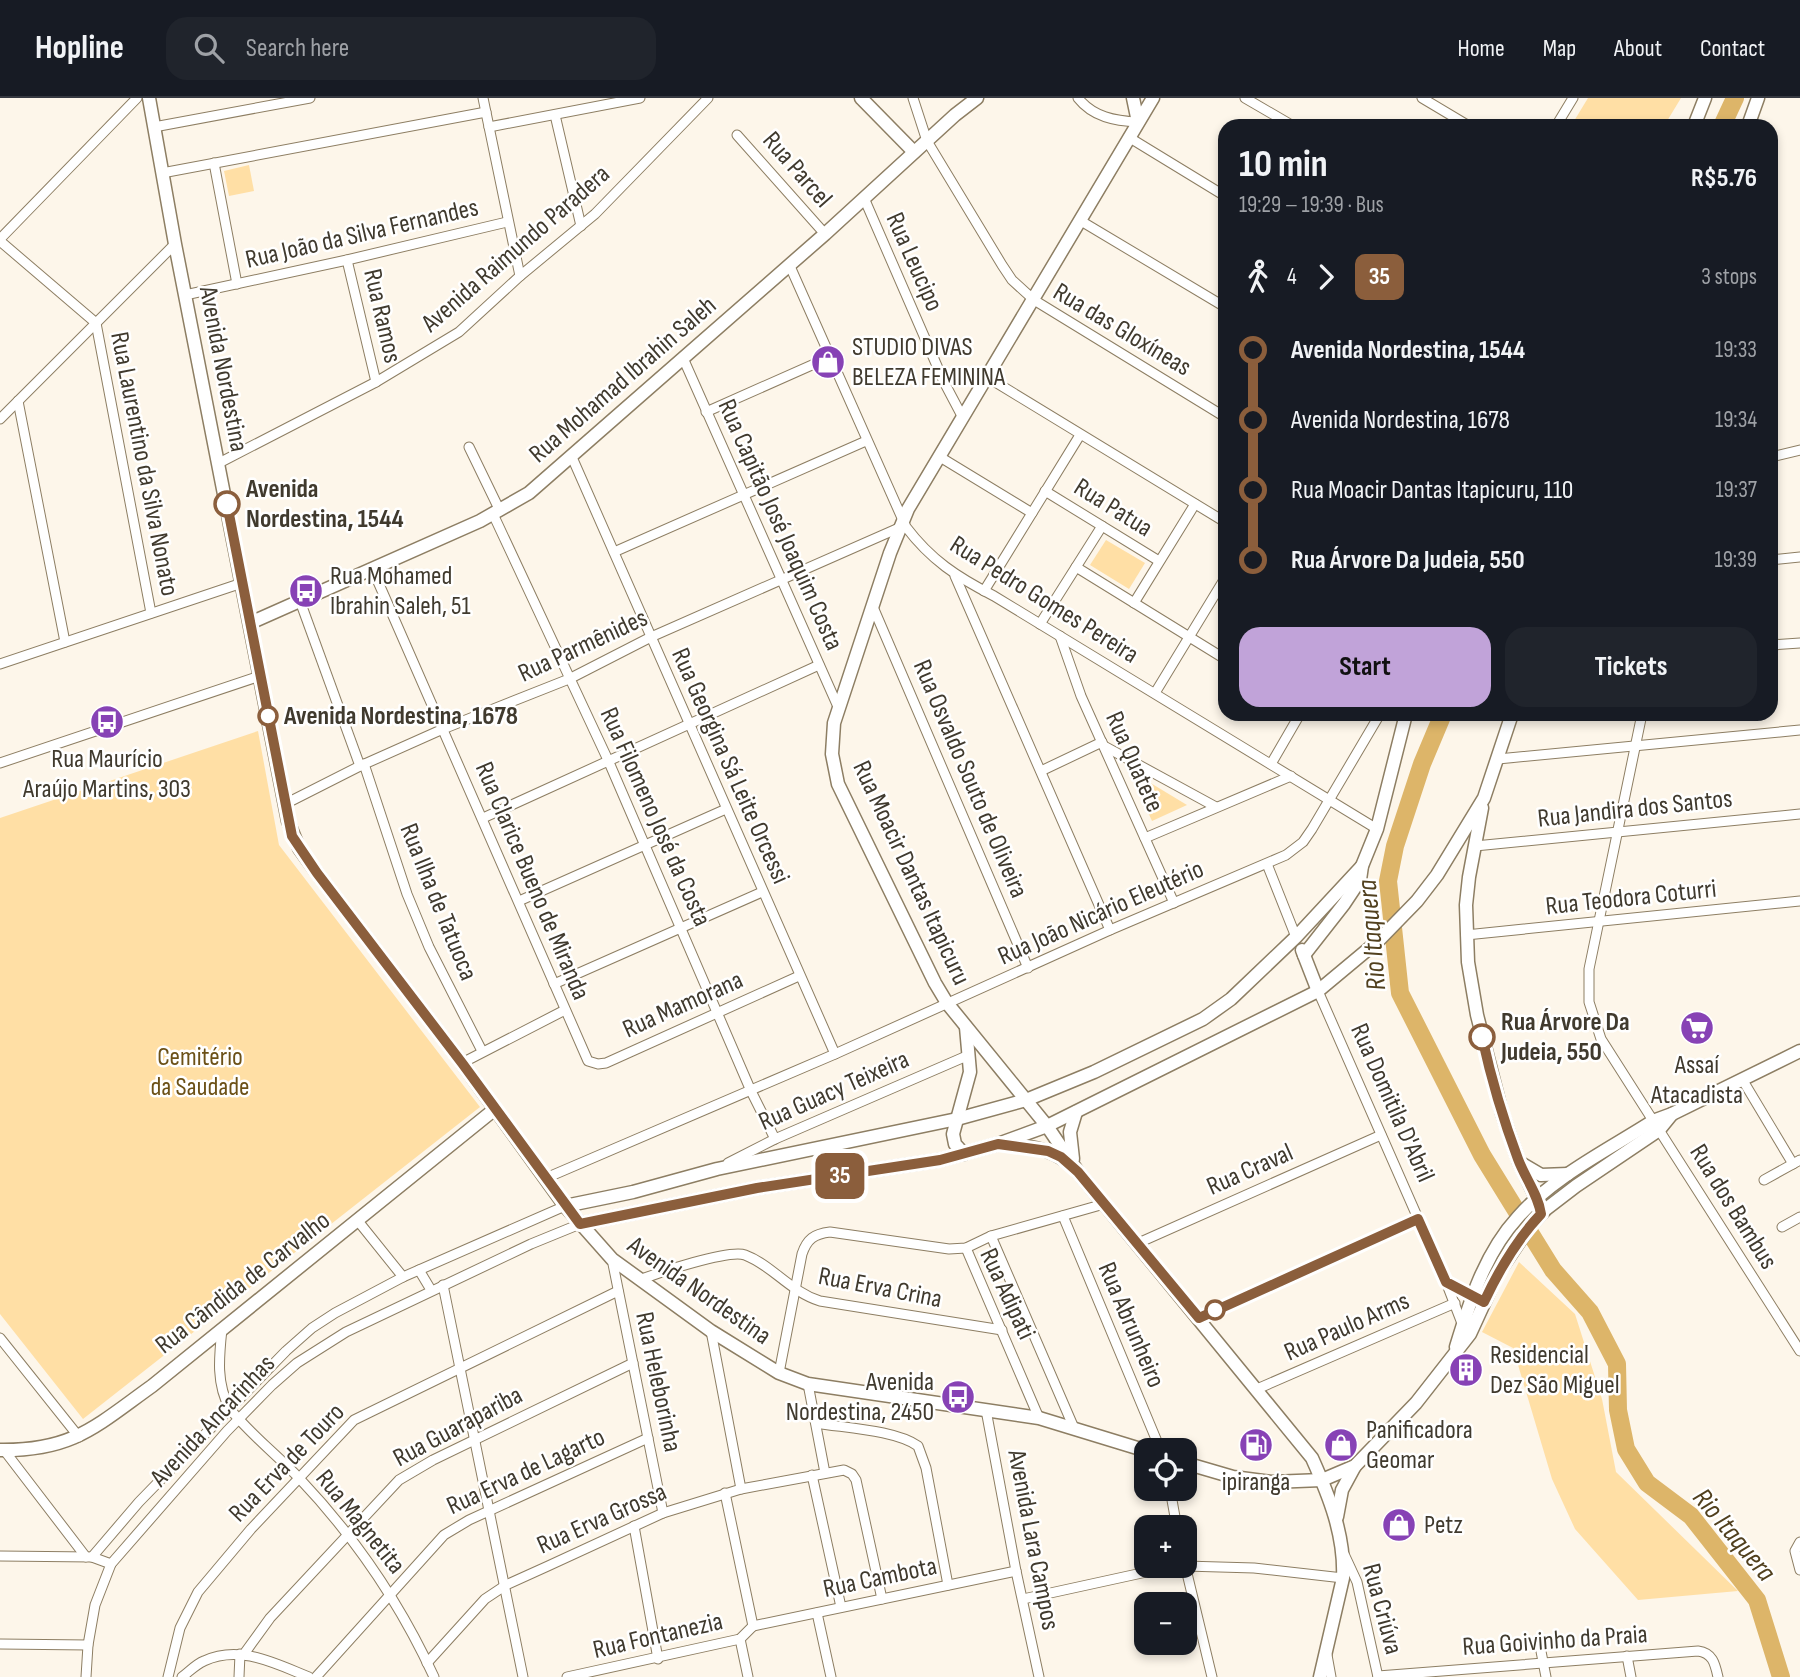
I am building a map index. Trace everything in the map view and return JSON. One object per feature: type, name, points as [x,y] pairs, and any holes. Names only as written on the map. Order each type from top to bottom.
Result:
[{"type":"street","points":[[0,240],[137,98]]},
{"type":"street","name":"Avenida Nordestina","points":[[149,98],[285,804],[292,836],[299,848],[580,1224],[612,1259],[710,1331],[779,1373],[808,1384],[1039,1418],[1134,1447]]},
{"type":"street","points":[[154,127],[310,98]]},
{"type":"street","points":[[483,98],[520,276]]},
{"type":"street","points":[[489,127],[640,98]]},
{"type":"street","name":"Avenida Raimundo Paradera","points":[[219,463],[376,382],[459,331],[581,226],[708,98]]},
{"type":"street","points":[[861,98],[914,152]]},
{"type":"street","name":"Rua das Gloxíneas","points":[[913,98],[927,141],[1002,265],[1021,290],[1218,413]]},
{"type":"street","name":"Rua Mohamad Ibrahin Saleh","points":[[250,622],[497,512],[529,493],[977,98]]},
{"type":"street","points":[[1078,98],[1100,116],[1138,122],[1133,98]]},
{"type":"street","name":"Rua Moacir Dantas Itapicuru","points":[[1153,98],[908,509],[834,723],[832,754],[838,784],[947,1003],[1047,1126],[1078,1172],[1312,1458],[1336,1521],[1343,1553],[1343,1578],[1321,1677]]},
{"type":"street","points":[[1245,98],[1281,119]]},
{"type":"street","points":[[1423,98],[1458,119]]},
{"type":"street","points":[[1560,119],[1573,98]]},
{"type":"street","points":[[1697,119],[1705,98]]},
{"type":"street","points":[[1750,119],[1758,98]]},
{"type":"street","points":[[162,173],[486,112]]},
{"type":"street","points":[[555,115],[581,226]]},
{"type":"street","name":"Rua Parcel","points":[[737,135],[825,234]]},
{"type":"street","points":[[1130,138],[1218,192]]},
{"type":"street","points":[[214,163],[237,284]]},
{"type":"street","name":"Rua Leucipo","points":[[864,198],[944,382],[963,418]]},
{"type":"street","points":[[1081,221],[1218,303]]},
{"type":"street","name":"Rua João da Silva Fernandes","points":[[185,295],[507,222]]},
{"type":"street","name":"Rua Laurentino da Silva Nonato","points":[[0,240],[96,323],[151,613]]},
{"type":"street","points":[[0,419],[175,244]]},
{"type":"street","name":"Rua Ramos","points":[[347,260],[376,382]]},
{"type":"street","name":"Rua Pedro Gomes Pereira","points":[[789,264],[902,524],[917,542],[955,576],[1040,624],[1377,829]]},
{"type":"street","name":"Rua Capitão José Joaquim Costa","points":[[683,358],[839,709]]},
{"type":"street","points":[[706,412],[830,358]]},
{"type":"street","points":[[987,377],[1218,518]]},
{"type":"street","points":[[18,401],[65,642]]},
{"type":"street","points":[[985,592],[1080,435]]},
{"type":"street","points":[[614,552],[866,441]]},
{"type":"street","name":"Rua Filomeno José da Costa","points":[[469,447],[751,1091],[775,1139]]},
{"type":"street","points":[[1778,455],[1800,450]]},
{"type":"street","name":"Rua Georgina Sá Leite Orcessi","points":[[571,455],[835,1054]]},
{"type":"street","points":[[940,457],[1032,513]]},
{"type":"street","name":"Rua Patua","points":[[1045,491],[1159,561]]},
{"type":"street","points":[[1134,603],[1195,504]]},
{"type":"street","name":"Rua Parmênides","points":[[285,804],[362,765],[443,729],[569,679],[651,637],[902,524]]},
{"type":"street","points":[[1040,624],[1102,526]]},
{"type":"street","points":[[1778,559],[1800,557]]},
{"type":"street","points":[[1076,567],[1218,655]]},
{"type":"street","name":"Rua Clarice Bueno de Miranda","points":[[372,568],[586,1057]]},
{"type":"street","points":[[955,576],[1111,930]]},
{"type":"street","points":[[0,664],[242,583]]},
{"type":"street","points":[[1155,693],[1218,589]]},
{"type":"street","name":"Rua Ilha de Tatuoca","points":[[300,600],[407,894],[429,947],[482,1051]]},
{"type":"street","name":"Rua Osvaldo Souto de Oliveira","points":[[873,607],[1028,968]]},
{"type":"street","name":"Rua Quatete","points":[[1060,636],[1081,696],[1174,903]]},
{"type":"street","points":[[1778,645],[1800,643]]},
{"type":"street","points":[[482,818],[819,665]]},
{"type":"street","points":[[0,763],[260,676]]},
{"type":"street","points":[[1271,764],[1296,721]]},
{"type":"street","name":"Rua João Nicário Eleutério","points":[[546,1178],[751,1091],[1286,855],[1303,842],[1376,721]]},
{"type":"street","points":[[1304,955],[1360,880],[1377,829],[1404,721]]},
{"type":"street","points":[[580,1224],[757,1188],[928,1162],[998,1144],[1047,1126],[1318,991],[1378,941],[1417,901],[1437,875],[1483,798],[1510,721]]},
{"type":"street","name":"Rua dos Bambus","points":[[1640,721],[1597,923],[1589,970],[1590,1010],[1601,1038],[1800,1351]]},
{"type":"street","points":[[1498,759],[1800,730]]},
{"type":"street","points":[[1041,771],[1103,744],[1216,807]]},
{"type":"street","points":[[1145,838],[1290,776]]},
{"type":"street","points":[[1483,798],[1469,877],[1466,935],[1471,986],[1502,1113],[1540,1216]]},
{"type":"street","points":[[519,901],[726,809]]},
{"type":"street","name":"Rua Jandira dos Santos","points":[[1475,846],[1800,814]]},
{"type":"street","name":"Rua Domitila D'Abril","points":[[1267,864],[1318,991],[1463,1326]]},
{"type":"street","points":[[89,1557],[286,1351],[312,1328],[403,1277],[565,1206],[633,1192],[717,1169],[957,1119],[1026,1100],[1094,1072],[1203,1019],[1231,999],[1296,937],[1363,866]]},
{"type":"street","points":[[554,984],[762,892]]},
{"type":"street","name":"Rua Teodora Coturri","points":[[1466,935],[1800,901]]},
{"type":"street","name":"Rua Mamorana","points":[[586,1057],[592,1064],[607,1063],[799,976]]},
{"type":"street","points":[[462,1063],[565,1010]]},
{"type":"street","points":[[964,1154],[954,1139],[957,1119],[969,1083],[966,1027]]},
{"type":"street","points":[[1336,1521],[1342,1490],[1355,1466],[1416,1403],[1470,1334],[1497,1275],[1515,1246],[1540,1216],[1576,1185],[1672,1114],[1800,1051]]},
{"type":"street","name":"Rua Guacy Teixeira","points":[[717,1169],[775,1139],[969,1055]]},
{"type":"street","points":[[1742,1079],[1796,1162],[1764,1180]]},
{"type":"street","name":"Rua Cândida de Carvalho","points":[[2,1450],[50,1447],[79,1437],[152,1385],[495,1109]]},
{"type":"street","points":[[1076,1112],[1069,1132],[1069,1142],[1078,1172]]},
{"type":"street","points":[[1455,1350],[1485,1267],[1503,1238],[1533,1202],[1571,1173],[1656,1125]]},
{"type":"street","name":"Rua Craval","points":[[1136,1244],[1381,1135]]},
{"type":"street","points":[[998,1144],[1048,1151],[1061,1157],[1078,1172]]},
{"type":"street","points":[[1519,1162],[1541,1175],[1560,1176],[1571,1173]]},
{"type":"street","points":[[966,1248],[991,1236],[1104,1204]]},
{"type":"street","name":"Rua Abrunheiro","points":[[1063,1216],[1156,1438]]},
{"type":"street","points":[[1783,1227],[1800,1217]]},
{"type":"street","points":[[1199,1318],[1418,1219]]},
{"type":"street","points":[[358,1221],[403,1277]]},
{"type":"street","name":"Avenida Ancarinhas","points":[[86,1677],[95,1605],[111,1564],[238,1419],[297,1363],[315,1350],[430,1290],[580,1224]]},
{"type":"street","name":"Rua Adipati","points":[[794,1290],[804,1247],[814,1236],[830,1232],[949,1249],[966,1248],[1039,1418]]},
{"type":"street","points":[[991,1236],[1074,1427]]},
{"type":"street","name":"Rua Erva Crina","points":[[639,1280],[737,1254],[752,1259],[794,1290],[820,1301],[1002,1330]]},
{"type":"street","name":"Rua Heleborinha","points":[[612,1259],[663,1513]]},
{"type":"street","points":[[419,1270],[430,1290]]},
{"type":"street","points":[[1446,1282],[1484,1302]]},
{"type":"street","points":[[443,1285],[523,1677]]},
{"type":"street","points":[[779,1373],[794,1290]]},
{"type":"street","name":"Rua Erva de Touro","points":[[168,1677],[180,1628],[198,1592],[354,1420],[618,1291]]},
{"type":"street","name":"Rua Paulo Arms","points":[[1257,1389],[1455,1303]]},
{"type":"street","points":[[223,1327],[220,1379],[224,1399],[230,1409]]},
{"type":"street","points":[[710,1331],[741,1489]]},
{"type":"street","points":[[0,1338],[79,1437]]},
{"type":"street","name":"Rua Guarapariba","points":[[242,1654],[270,1618],[399,1480],[412,1470],[633,1363]]},
{"type":"street","points":[[808,1384],[825,1473],[844,1470],[856,1480],[882,1599]]},
{"type":"street","name":"Rua Magnetita","points":[[230,1409],[299,1478],[348,1535],[390,1593],[434,1677]]},
{"type":"street","name":"Avenida Lara Campos","points":[[986,1410],[1039,1677]]},
{"type":"street","points":[[816,1423],[896,1437],[918,1446],[926,1468],[948,1585]]},
{"type":"street","name":"Rua Erva de Lagarto","points":[[316,1677],[444,1535],[469,1520],[648,1438]]},
{"type":"street","points":[[2,1450],[89,1557]]},
{"type":"street","points":[[175,1465],[187,1478]]},
{"type":"street","points":[[1197,1465],[1252,1480],[1272,1482],[1322,1480],[1355,1466]]},
{"type":"street","name":"Rua Erva Grossa","points":[[427,1663],[475,1609],[506,1585],[663,1513],[741,1489],[825,1473]]},
{"type":"street","points":[[812,1475],[841,1607]]},
{"type":"street","points":[[725,1493],[753,1626]]},
{"type":"street","points":[[634,1527],[658,1659]]},
{"type":"street","points":[[1800,1542],[1795,1551],[1800,1570]]},
{"type":"street","name":"Rua Criúva","points":[[1343,1553],[1357,1582],[1378,1677]]},
{"type":"street","points":[[0,1556],[89,1557],[111,1564]]},
{"type":"street","points":[[1197,1566],[1254,1568],[1343,1578]]},
{"type":"street","name":"Rua Cambota","points":[[753,1626],[1016,1571]]},
{"type":"street","points":[[1023,1599],[1134,1574]]},
{"type":"street","points":[[1188,1578],[1212,1677]]},
{"type":"street","points":[[817,1613],[831,1677]]},
{"type":"street","name":"Rua Fontanezia","points":[[567,1677],[740,1639],[753,1626]]},
{"type":"street","points":[[740,1639],[748,1677]]},
{"type":"street","points":[[1539,1641],[1546,1677]]},
{"type":"street","points":[[0,1644],[88,1646]]},
{"type":"street","name":"Rua Goivinho da Praia","points":[[1378,1677],[1462,1673],[1543,1662],[1704,1652],[1714,1662],[1717,1677]]},
{"type":"street","points":[[182,1677],[203,1661],[242,1654],[309,1677]]},
{"type":"street","points":[[239,1677],[242,1654]]},
{"type":"street","points":[[1627,1656],[1631,1677]]},
{"type":"green space","points":[[1588,98],[1681,98],[1668,119],[1575,119]]},
{"type":"green space","points":[[249,165],[254,191],[229,196],[224,171]]},
{"type":"green space","points":[[1106,540],[1145,563],[1129,589],[1090,565]]},
{"type":"green space","name":"Cemitério da Saudade","points":[[258,731],[279,845],[480,1107],[83,1419],[0,1314],[0,818]]},
{"type":"green space","points":[[1129,770],[1187,805],[1152,821]]},
{"type":"green space","points":[[1519,1262],[1575,1314],[1602,1399],[1616,1472],[1738,1591],[1638,1600],[1575,1529],[1552,1479],[1513,1348],[1482,1332]]},
{"type":"waterway","name":"Rio Itaquera","points":[[1725,119],[1735,98]]},
{"type":"waterway","name":"Rio Itaquera","points":[[1440,721],[1422,764],[1395,846],[1388,881],[1400,993],[1482,1155],[1553,1270],[1590,1312],[1617,1364],[1618,1410],[1626,1449],[1647,1483],[1691,1516],[1757,1600],[1781,1677]]},
{"type":"bus line","name":"35","points":[[227,504],[292,836],[580,1224],[757,1188],[940,1160],[998,1144],[1023,1146],[1048,1151],[1068,1162],[1199,1318],[1418,1219],[1446,1282],[1484,1302],[1515,1246],[1541,1214],[1538,1198],[1519,1162],[1502,1113],[1482,1037]]},
{"type":"place","name":"STUDIO DIVAS BELEZA FEMININA","points":[[828,362]]},
{"type":"place","name":"Avenida Nordestina, 1544","points":[[227,504]]},
{"type":"place","name":"Rua Mohamed Ibrahin Saleh, 51","points":[[306,591]]},
{"type":"place","name":"Avenida Nordestina, 1678","points":[[268,716]]},
{"type":"place","name":"Rua Maurício Araújo Martins, 303","points":[[107,722]]},
{"type":"place","name":"Assaí Atacadista","points":[[1697,1028]]},
{"type":"place","name":"Rua Árvore Da Judeia, 550","points":[[1482,1037]]},
{"type":"place","name":"Residencial Dez São Miguel","points":[[1466,1370]]},
{"type":"place","name":"Avenida Nordestina, 2450","points":[[958,1397]]},
{"type":"place","name":"ipiranga","points":[[1256,1445]]},
{"type":"place","name":"Panificadora Geomar","points":[[1341,1445]]},
{"type":"place","name":"Petz","points":[[1399,1525]]}]
